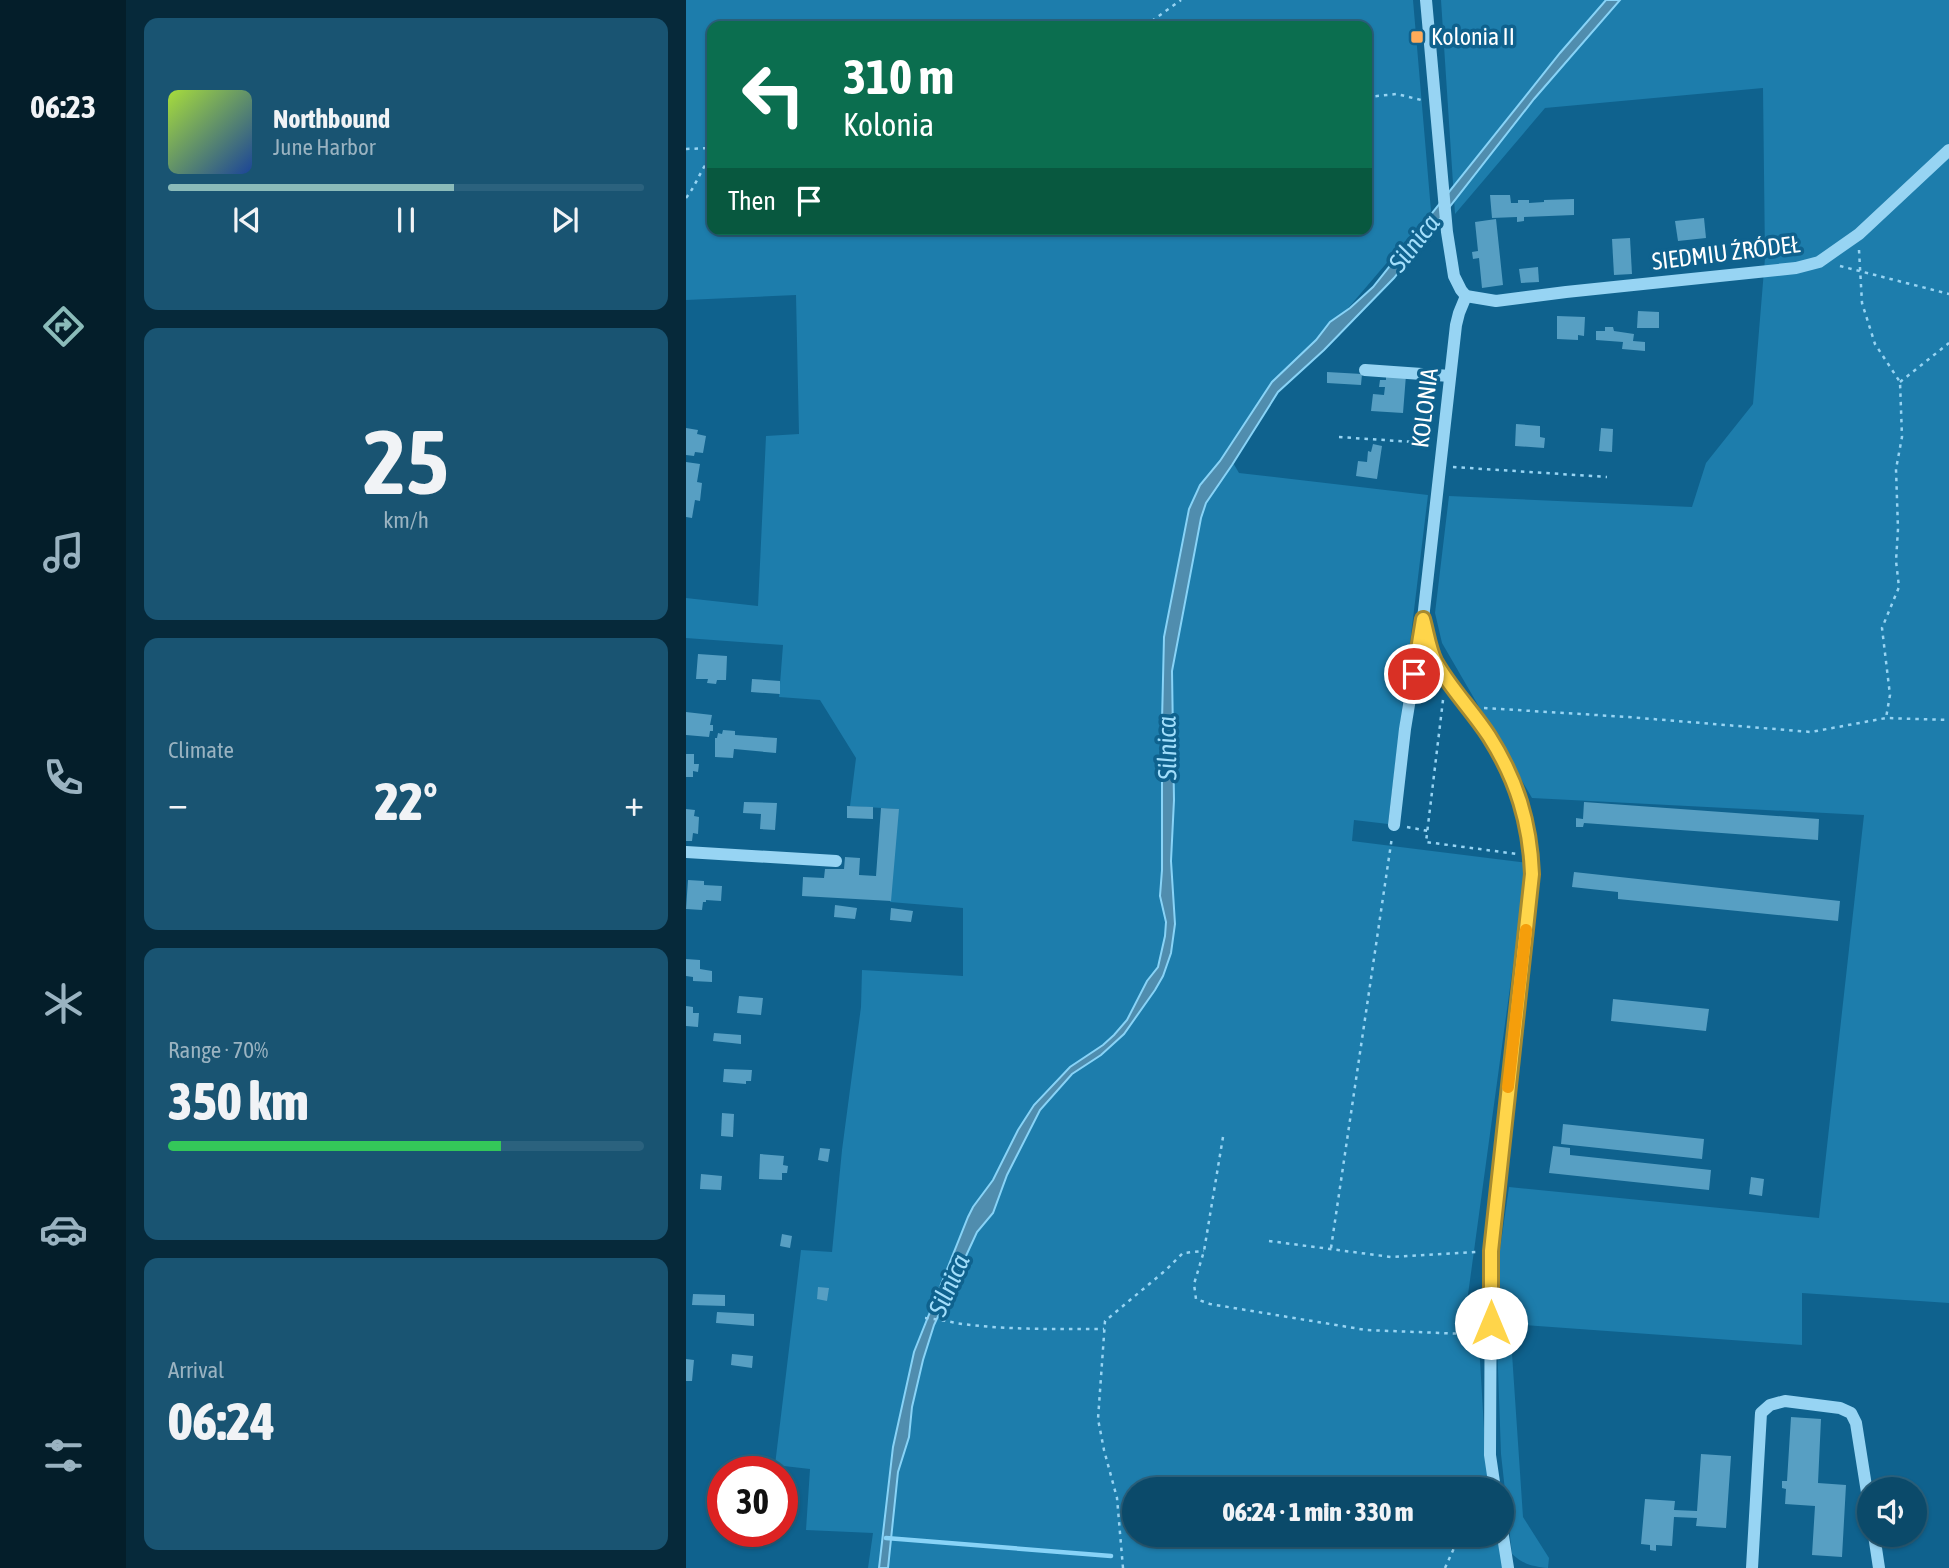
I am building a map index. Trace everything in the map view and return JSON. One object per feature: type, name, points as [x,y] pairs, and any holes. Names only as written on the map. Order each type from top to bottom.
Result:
[{"type":"street","points":[[1426,0],[1447,232],[1454,276],[1466,296]]},
{"type":"street","name":"SIEDMIU ŹRÓDEŁ","points":[[1466,296],[1496,301],[1796,268],[1819,262],[1859,234],[1949,150]]},
{"type":"street","name":"KOLONIA","points":[[1394,825],[1405,729],[1423,619],[1456,325],[1466,296]]},
{"type":"street","points":[[1365,370],[1450,376]]},
{"type":"street","points":[[1423,619],[1434,659],[1446,680],[1488,735],[1507,769],[1527,825],[1531,856],[1532,874],[1491,1251],[1490,1455],[1493,1477]]},
{"type":"street","points":[[686,852],[836,861]]},
{"type":"street","points":[[1752,1568],[1761,1413],[1770,1405],[1785,1401],[1840,1408],[1851,1413],[1856,1423],[1865,1477]]},
{"type":"street","points":[[1505,1547],[1508,1568]]},
{"type":"street","points":[[1876,1547],[1879,1568]]},
{"type":"path","points":[[1152,21],[1181,0]]},
{"type":"path","points":[[1372,96],[1397,94],[1422,100],[1435,99]]},
{"type":"path","points":[[686,149],[707,148]]},
{"type":"path","points":[[686,198],[707,162]]},
{"type":"path","points":[[1859,234],[1862,303],[1875,344],[1900,382],[1902,437],[1896,469],[1896,562],[1899,587],[1882,628],[1889,695],[1886,718]]},
{"type":"path","points":[[1819,262],[1949,294]]},
{"type":"path","points":[[1900,382],[1949,343]]},
{"type":"path","points":[[1339,437],[1441,444]]},
{"type":"path","points":[[1439,466],[1606,477]]},
{"type":"path","points":[[1446,680],[1426,842],[1531,856]]},
{"type":"path","points":[[1467,706],[1811,732],[1886,718],[1949,720]]},
{"type":"path","points":[[1331,1248],[1394,825],[1427,831]]},
{"type":"path","points":[[1223,1137],[1204,1251],[1194,1284],[1196,1299],[1210,1304],[1366,1329],[1465,1334],[1491,1323]]},
{"type":"path","points":[[1269,1241],[1391,1257],[1491,1251]]},
{"type":"path","points":[[1123,1568],[1117,1498],[1098,1419],[1105,1321],[1183,1253],[1204,1251]]},
{"type":"path","points":[[925,1318],[960,1324],[1016,1328],[1104,1329]]},
{"type":"path","points":[[1445,1568],[1455,1547]]},
{"type":"shaded area","points":[[686,0],[1413,0],[1431,211],[1321,340],[1272,382],[1229,456],[1239,473],[1428,495],[1388,824],[1354,820],[1352,841],[1527,863],[1464,1324],[1478,1326],[1489,1477],[1122,1477],[1122,1547],[1500,1547],[1503,1568],[868,1568],[873,1533],[806,1530],[810,1469],[798,1468],[798,1456],[776,1456],[801,1250],[832,1252],[861,1007],[862,970],[963,976],[963,908],[890,902],[898,809],[850,806],[856,758],[820,700],[779,697],[783,645],[686,638],[686,598],[758,606],[766,436],[799,434],[796,295],[686,300]]},
{"type":"shaded area","points":[[1441,0],[1949,0],[1949,1303],[1802,1293],[1802,1345],[1510,1324],[1523,1517],[1549,1558],[1548,1568],[1521,1561],[1512,1554],[1514,1477],[1504,1477],[1501,1454],[1495,1284],[1509,1187],[1819,1218],[1864,815],[1532,798],[1442,643],[1435,613],[1449,496],[1692,507],[1706,463],[1753,404],[1765,258],[1763,88],[1545,108],[1455,214]]},
{"type":"water","name":"Silnica","points":[[1606,0],[1620,0],[1534,99],[1394,278],[1324,350],[1278,392],[1206,503],[1172,671],[1174,800],[1171,861],[1175,924],[1171,953],[1155,990],[1124,1034],[1101,1055],[1072,1074],[1040,1110],[1007,1175],[993,1213],[977,1232],[934,1325],[923,1360],[912,1407],[909,1437],[898,1472],[888,1568],[879,1568],[893,1447],[914,1352],[968,1217],[993,1180],[1034,1105],[1070,1067],[1114,1035],[1127,1020],[1147,981],[1158,967],[1166,922],[1160,896],[1164,637],[1189,509],[1200,485],[1220,461],[1272,382],[1316,340],[1330,322],[1373,287],[1560,53]]},
{"type":"building","points":[[1490,195],[1510,195],[1511,203],[1518,203],[1518,200],[1529,200],[1529,203],[1574,199],[1574,215],[1524,217],[1524,221],[1517,222],[1517,217],[1492,218]]},
{"type":"building","points":[[1704,218],[1706,238],[1678,241],[1675,221]]},
{"type":"building","points":[[1496,219],[1503,285],[1482,288],[1479,258],[1473,259],[1472,252],[1478,251],[1475,222]]},
{"type":"building","points":[[1630,238],[1632,274],[1614,275],[1612,239]]},
{"type":"building","points":[[1538,267],[1539,282],[1521,283],[1519,269]]},
{"type":"building","points":[[1638,311],[1659,312],[1659,328],[1637,328]]},
{"type":"building","points":[[1557,316],[1585,317],[1584,336],[1578,335],[1578,340],[1557,339]]},
{"type":"building","points":[[1605,327],[1634,334],[1633,341],[1645,342],[1645,351],[1622,349],[1623,342],[1596,340],[1596,331],[1605,331]]},
{"type":"building","points":[[1327,372],[1362,374],[1361,385],[1327,383]]},
{"type":"building","points":[[1386,374],[1406,375],[1403,413],[1371,411],[1373,394],[1384,395],[1385,387],[1379,387],[1380,380],[1386,380]]},
{"type":"building","points":[[1516,424],[1540,426],[1540,437],[1545,438],[1544,448],[1515,446]]},
{"type":"building","points":[[686,428],[698,430],[697,434],[706,436],[703,453],[686,455]]},
{"type":"building","points":[[1601,428],[1613,429],[1612,452],[1599,451]]},
{"type":"building","points":[[1373,444],[1382,446],[1377,479],[1356,476],[1358,461],[1367,462],[1368,451],[1371,452]]},
{"type":"building","points":[[686,462],[700,464],[697,482],[702,483],[700,501],[695,500],[692,518],[686,517]]},
{"type":"building","points":[[698,654],[727,656],[726,680],[717,680],[716,684],[707,683],[708,679],[696,679]]},
{"type":"building","points":[[752,679],[780,681],[780,694],[751,692]]},
{"type":"building","points":[[686,712],[712,715],[710,725],[713,725],[713,731],[710,731],[709,737],[686,735]]},
{"type":"building","points":[[723,730],[735,731],[735,735],[777,738],[776,753],[734,749],[733,758],[715,757],[715,738],[718,733],[722,734]]},
{"type":"building","points":[[686,754],[694,754],[694,764],[699,764],[698,772],[693,771],[693,777],[686,777]]},
{"type":"building","points":[[744,802],[777,803],[775,830],[760,829],[761,814],[743,813]]},
{"type":"building","points":[[1584,802],[1819,819],[1818,840],[1584,823],[1583,827],[1576,827],[1576,818],[1583,819]]},
{"type":"building","points":[[847,806],[873,807],[873,819],[847,818]]},
{"type":"building","points":[[881,808],[899,809],[891,901],[802,896],[803,877],[824,878],[825,869],[844,869],[845,857],[860,858],[859,875],[876,876]]},
{"type":"building","points":[[686,809],[695,810],[694,816],[699,817],[698,834],[693,833],[692,841],[686,841]]},
{"type":"building","points":[[1574,872],[1840,901],[1838,921],[1618,899],[1618,892],[1572,887]]},
{"type":"building","points":[[688,880],[704,881],[704,885],[722,886],[721,901],[706,900],[702,910],[686,909]]},
{"type":"building","points":[[835,905],[857,908],[855,919],[834,917]]},
{"type":"building","points":[[891,908],[913,911],[911,922],[890,920]]},
{"type":"building","points":[[686,959],[700,960],[700,969],[712,971],[712,982],[693,981],[693,977],[686,976]]},
{"type":"building","points":[[739,996],[763,998],[761,1015],[737,1013]]},
{"type":"building","points":[[1613,999],[1709,1009],[1706,1031],[1611,1021]]},
{"type":"building","points":[[686,1006],[693,1007],[693,1013],[699,1013],[698,1027],[686,1026]]},
{"type":"building","points":[[714,1033],[741,1035],[741,1044],[713,1041]]},
{"type":"building","points":[[724,1069],[752,1070],[751,1081],[746,1081],[746,1084],[723,1082]]},
{"type":"building","points":[[722,1113],[734,1114],[733,1137],[721,1136]]},
{"type":"building","points":[[1563,1124],[1704,1139],[1702,1159],[1561,1144]]},
{"type":"building","points":[[1553,1146],[1570,1148],[1570,1155],[1711,1170],[1709,1190],[1549,1173]]},
{"type":"building","points":[[820,1148],[830,1149],[828,1162],[818,1160]]},
{"type":"building","points":[[760,1154],[784,1156],[783,1165],[788,1166],[787,1173],[782,1173],[782,1180],[759,1179]]},
{"type":"building","points":[[701,1174],[722,1176],[721,1190],[700,1189]]},
{"type":"building","points":[[1751,1177],[1764,1179],[1762,1196],[1749,1194]]},
{"type":"building","points":[[782,1234],[792,1236],[790,1248],[780,1246]]},
{"type":"building","points":[[818,1287],[829,1288],[827,1301],[817,1299]]},
{"type":"building","points":[[693,1294],[725,1295],[725,1306],[692,1305]]},
{"type":"building","points":[[717,1312],[754,1314],[754,1326],[716,1323]]},
{"type":"building","points":[[732,1354],[753,1356],[752,1368],[731,1365]]},
{"type":"building","points":[[686,1359],[694,1360],[692,1381],[686,1381]]},
{"type":"building","points":[[1791,1417],[1821,1419],[1818,1483],[1846,1485],[1842,1557],[1812,1555],[1815,1506],[1785,1504],[1786,1489],[1782,1488],[1782,1481],[1787,1481]]},
{"type":"building","points":[[1701,1454],[1731,1456],[1726,1528],[1696,1526],[1697,1518],[1674,1517],[1672,1546],[1656,1545],[1656,1551],[1650,1550],[1650,1545],[1641,1544],[1645,1499],[1675,1501],[1674,1510],[1697,1511]]},
{"type":"waterway","points":[[886,1538],[1111,1556]]},
{"type":"slow traffic","points":[[1508,1087],[1526,930]]},
{"type":"place","name":"Kolonia II","points":[[1417,37]]},
{"type":"route","points":[[1414,674],[1423,619],[1434,659],[1446,680],[1488,735],[1507,769],[1521,804],[1531,848],[1532,874],[1491,1251],[1491,1323]]}]
